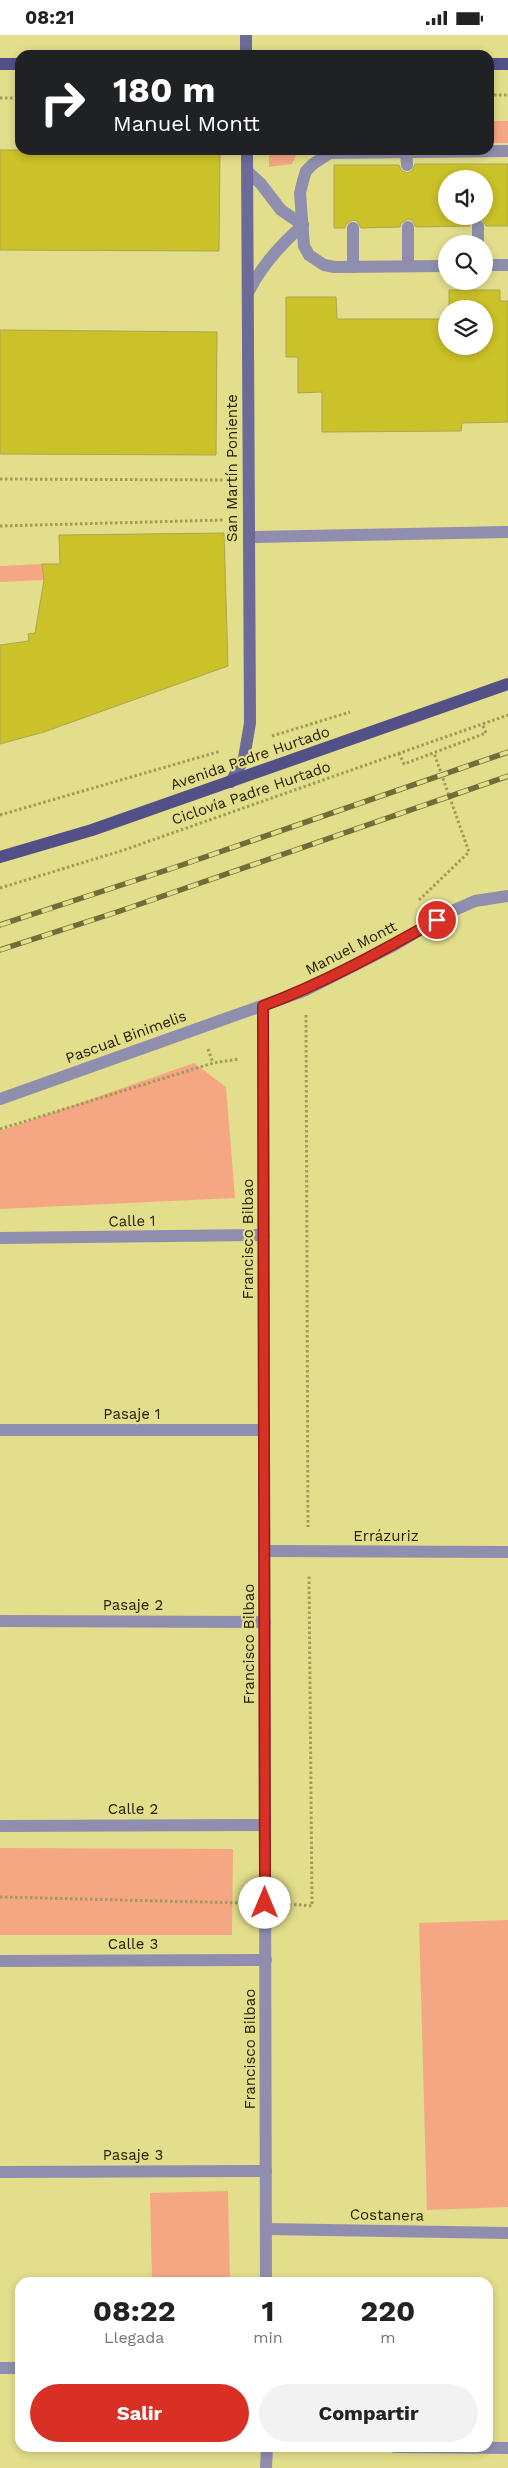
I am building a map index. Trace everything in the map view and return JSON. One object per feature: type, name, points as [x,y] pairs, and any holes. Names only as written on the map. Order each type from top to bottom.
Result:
[{"type":"main road","points":[[246,35],[246,50]]},
{"type":"main road","points":[[0,64],[15,64]]},
{"type":"main road","points":[[494,64],[508,64]]},
{"type":"main road","name":"San Martín Poniente","points":[[231,782],[244,758],[250,723],[247,155]]},
{"type":"main road","name":"Avenida Padre Hurtado","points":[[0,857],[92,830],[508,684]]},
{"type":"street","points":[[494,151],[508,151]]},
{"type":"street","points":[[326,155],[306,171],[300,193],[304,246],[309,255],[324,265],[353,267],[438,266]]},
{"type":"street","points":[[356,155],[356,165]]},
{"type":"street","points":[[407,155],[407,165]]},
{"type":"street","points":[[478,155],[478,164]]},
{"type":"street","points":[[247,171],[261,184],[281,210],[303,225]]},
{"type":"street","points":[[248,293],[256,275],[282,244],[303,225]]},
{"type":"street","points":[[478,226],[478,235]]},
{"type":"street","points":[[408,227],[408,267]]},
{"type":"street","points":[[353,228],[353,267]]},
{"type":"street","points":[[493,265],[508,265]]},
{"type":"street","points":[[249,537],[508,532]]},
{"type":"street","name":"Manuel Montt","points":[[263,1006],[314,985],[391,947],[450,912],[475,901],[508,896]]},
{"type":"street","name":"Pascual Binimelis","points":[[0,1099],[263,1006]]},
{"type":"street","name":"Francisco Bilbao","points":[[263,1006],[266,2277]]},
{"type":"street","name":"Calle 1","points":[[0,1238],[264,1235]]},
{"type":"street","name":"Pasaje 1","points":[[0,1431],[264,1430]]},
{"type":"street","name":"Errázuriz","points":[[264,1551],[508,1552]]},
{"type":"street","name":"Pasaje 2","points":[[0,1621],[265,1622]]},
{"type":"street","name":"Calle 2","points":[[0,1825],[265,1825]]},
{"type":"street","name":"Calle 3","points":[[0,1961],[266,1960]]},
{"type":"street","name":"Pasaje 3","points":[[0,2172],[266,2171]]},
{"type":"street","name":"Costanera","points":[[266,2229],[508,2233]]},
{"type":"street","points":[[0,2368],[15,2368]]},
{"type":"street","points":[[493,2448],[508,2448]]},
{"type":"street","points":[[266,2468],[267,2452]]},
{"type":"path","points":[[494,95],[508,95]]},
{"type":"path","points":[[0,98],[15,98]]},
{"type":"path","points":[[0,479],[248,480]]},
{"type":"path","points":[[0,526],[249,520]]},
{"type":"path","name":"Ciclovía Padre Hurtado","points":[[0,888],[124,850],[508,715]]},
{"type":"path","points":[[399,753],[404,764],[486,733],[482,724]]},
{"type":"path","points":[[414,905],[469,852],[434,753]]},
{"type":"path","points":[[0,1129],[213,1063],[245,1058]]},
{"type":"shaded area","points":[[494,121],[508,121],[508,143],[494,143]]},
{"type":"shaded area","points":[[269,155],[296,155],[292,164],[269,167]]},
{"type":"shaded area","points":[[42,564],[44,580],[0,582],[0,566]]},
{"type":"shaded area","points":[[194,1063],[226,1087],[235,1198],[0,1209],[0,1131]]},
{"type":"shaded area","points":[[0,1848],[233,1849],[232,1935],[0,1935]]},
{"type":"shaded area","points":[[508,1920],[508,2207],[427,2210],[419,1923]]},
{"type":"shaded area","points":[[228,2191],[230,2277],[152,2277],[150,2193]]},
{"type":"building","points":[[0,150],[15,150],[15,155],[220,155],[219,251],[0,250]]},
{"type":"building","points":[[415,164],[508,164],[508,226],[485,225],[493,225],[493,170],[438,170],[438,225],[470,226],[416,227],[412,220],[408,219],[401,223],[400,227],[361,228],[357,221],[353,220],[346,224],[345,228],[334,228],[334,165],[399,165],[401,170],[407,173],[412,171]]},
{"type":"building","points":[[449,290],[500,290],[500,301],[508,301],[508,422],[462,423],[461,431],[322,432],[322,392],[298,393],[298,357],[286,357],[286,297],[336,297],[337,319],[438,319],[438,355],[493,355],[493,300],[449,300]]},
{"type":"building","points":[[0,330],[217,332],[216,455],[0,454]]},
{"type":"building","points":[[224,533],[228,666],[44,732],[0,744],[0,645],[29,641],[28,634],[35,633],[44,580],[42,564],[60,564],[59,535]]},
{"type":"railway","points":[[0,925],[176,867],[508,752]]},
{"type":"railway","points":[[0,950],[120,911],[508,776]]},
{"type":"route","points":[[265,1903],[263,1006],[306,990],[391,947],[437,920]]}]
